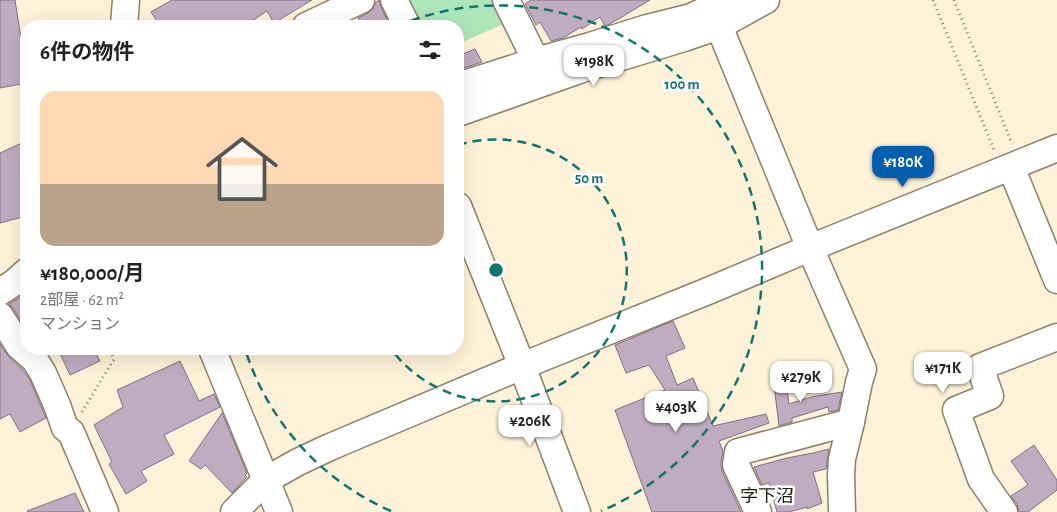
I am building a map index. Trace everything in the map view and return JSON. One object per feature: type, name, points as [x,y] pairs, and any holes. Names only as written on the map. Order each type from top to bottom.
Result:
[{"type":"street","points":[[124,20],[126,0]]},
{"type":"street","points":[[319,20],[361,0]]},
{"type":"street","points":[[394,0],[404,20]]},
{"type":"street","points":[[464,84],[647,28],[691,17],[728,0]]},
{"type":"street","points":[[464,111],[582,69],[719,26],[766,0]]},
{"type":"street","points":[[509,1],[536,61]]},
{"type":"street","points":[[719,26],[810,248],[863,369],[842,458],[840,476],[842,512]]},
{"type":"street","points":[[234,512],[266,480],[330,447],[522,366],[1057,148]]},
{"type":"street","points":[[1010,166],[1057,280]]},
{"type":"street","points":[[464,221],[522,366],[577,512]]},
{"type":"street","points":[[0,292],[20,277]]},
{"type":"street","points":[[0,316],[20,347]]},
{"type":"street","points":[[1004,512],[981,479],[956,410],[990,396],[980,367],[1057,337]]},
{"type":"street","points":[[29,355],[35,360],[43,373],[65,428],[71,432],[105,512]]},
{"type":"street","points":[[214,355],[279,512]]},
{"type":"street","points":[[758,512],[736,465],[738,452],[851,422]]},
{"type":"path","points":[[934,0],[1010,166]]},
{"type":"path","points":[[954,0],[1010,166]]},
{"type":"path","points":[[71,432],[114,359],[112,355]]},
{"type":"green space","points":[[402,0],[496,0],[508,22],[464,41],[464,20],[412,20]]},
{"type":"building","points":[[0,0],[15,0],[20,32],[20,84],[0,88]]},
{"type":"building","points":[[172,0],[312,0],[279,20],[272,20],[267,11],[253,20],[156,20],[151,12]]},
{"type":"building","points":[[379,0],[387,20],[359,20],[358,18],[373,9],[375,3]]},
{"type":"building","points":[[531,0],[650,0],[610,24],[605,26],[600,17],[582,29],[581,27],[563,38],[551,41],[540,22],[536,25],[525,4]]},
{"type":"building","points":[[475,49],[482,62],[464,68],[464,54]]},
{"type":"building","points":[[20,144],[20,218],[0,223],[0,153]]},
{"type":"building","points":[[20,297],[20,319],[13,308],[9,304]]},
{"type":"building","points":[[673,321],[685,348],[666,356],[677,385],[693,378],[713,426],[766,414],[769,423],[719,441],[723,451],[722,471],[741,512],[652,512],[615,410],[665,390],[649,365],[626,373],[615,345]]},
{"type":"building","points":[[0,344],[30,380],[46,418],[20,432],[10,414],[0,419]]},
{"type":"building","points":[[61,355],[97,355],[100,361],[70,375]]},
{"type":"building","points":[[180,361],[199,401],[214,394],[220,407],[164,435],[174,454],[141,471],[147,481],[126,494],[109,464],[112,462],[94,425],[123,407],[117,390]]},
{"type":"building","points":[[785,375],[789,404],[811,397],[842,392],[838,410],[829,412],[828,407],[792,418],[792,422],[779,426],[773,377]]},
{"type":"building","points":[[222,413],[247,473],[245,475],[247,477],[232,493],[205,465],[201,469],[189,461]]},
{"type":"building","points":[[1034,445],[1057,480],[1057,490],[1028,512],[1019,512],[1017,504],[1011,496],[1028,485],[1011,461]]},
{"type":"building","points":[[829,449],[826,469],[813,472],[822,503],[807,509],[807,507],[789,512],[777,512],[769,483],[762,485],[754,467]]},
{"type":"building","points":[[75,493],[84,512],[27,511]]},
{"type":"district","name":"字下沼","points":[[767,496]]}]
